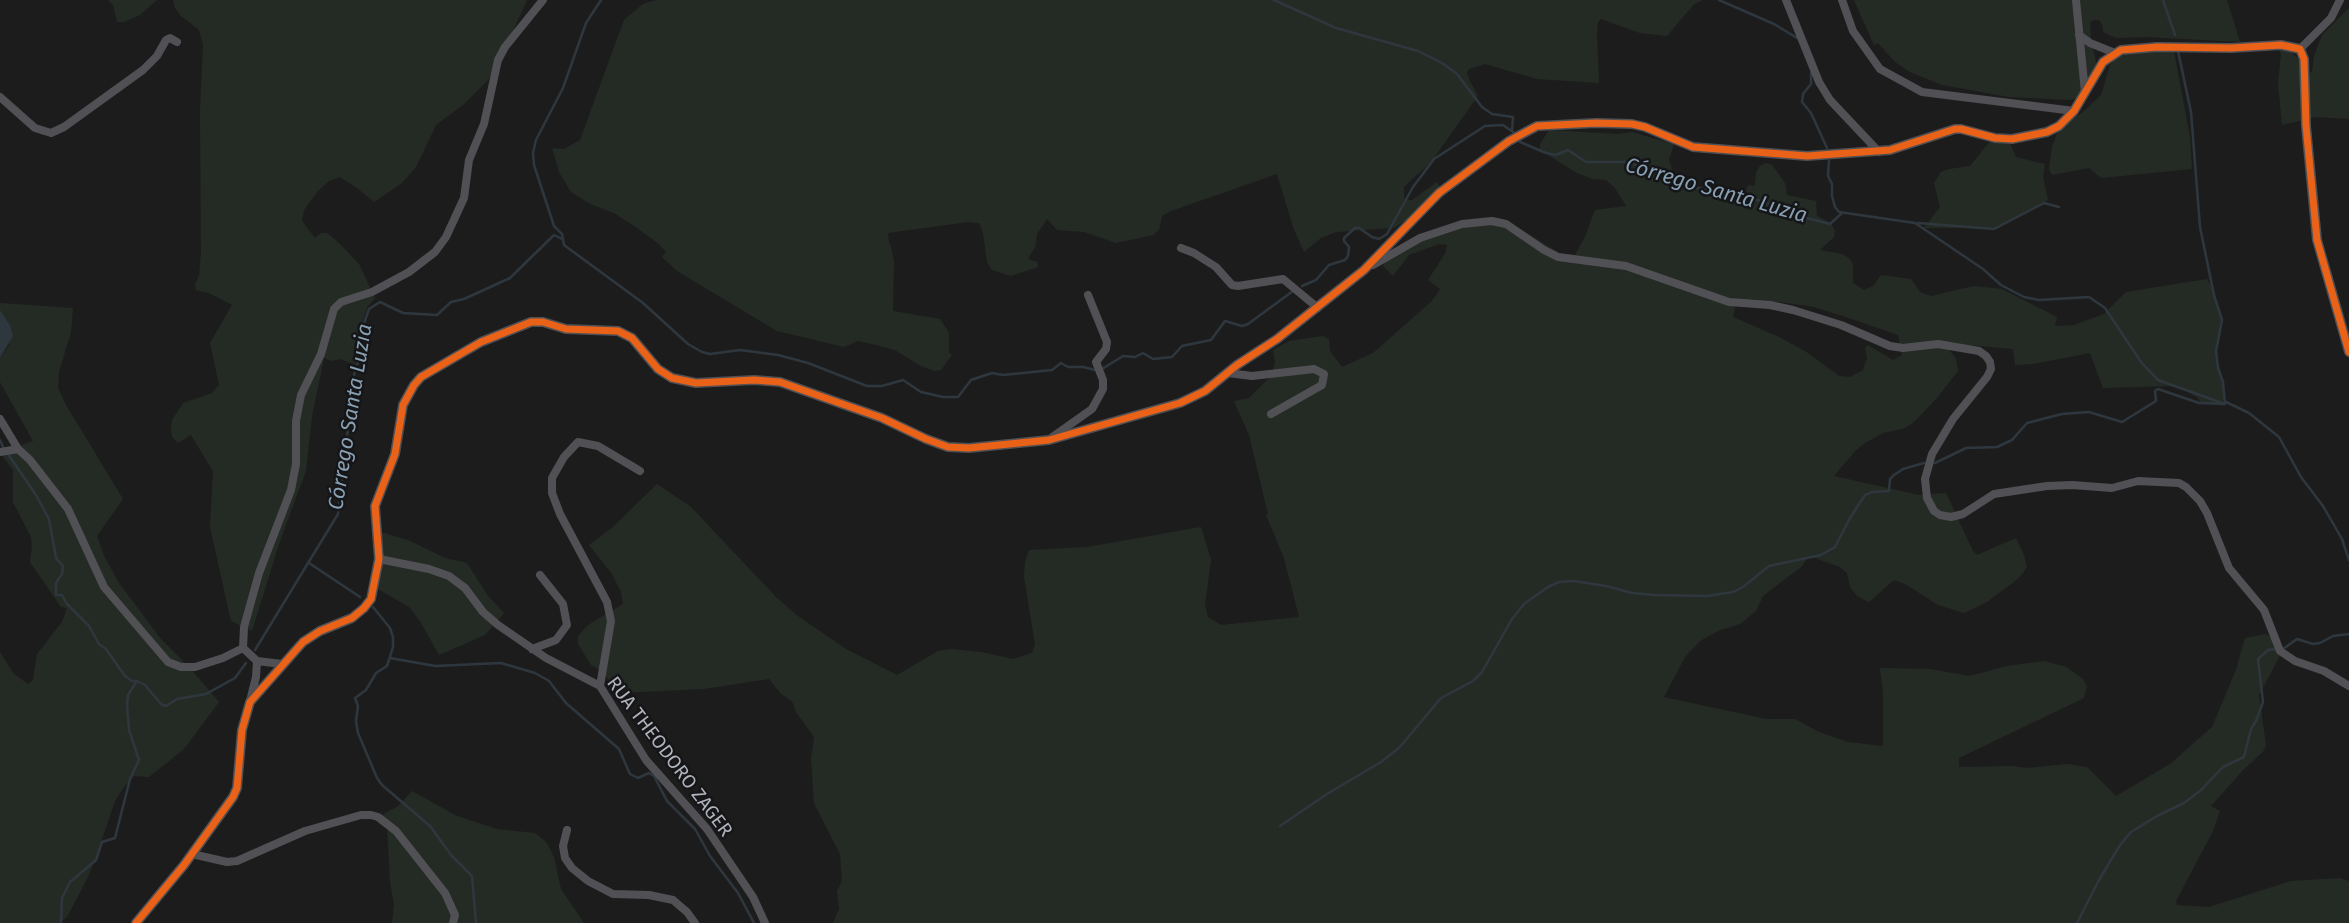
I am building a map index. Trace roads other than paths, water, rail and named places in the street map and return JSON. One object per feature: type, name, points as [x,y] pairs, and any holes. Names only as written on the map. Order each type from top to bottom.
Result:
[{"type":"street","points":[[282,664],[257,661],[243,648],[244,627],[259,573],[291,490],[296,464],[296,421],[301,395],[321,354],[334,309],[341,302],[372,292],[409,272],[435,252],[446,237],[464,198],[469,160],[484,124],[498,60],[505,47],[543,0]]},
{"type":"street","points":[[1786,0],[1819,82],[1830,100],[1879,152]]},
{"type":"street","points":[[1842,0],[1853,31],[1880,69],[1922,92],[2074,111]]},
{"type":"street","points":[[2076,0],[2085,93]]},
{"type":"street","points":[[2300,49],[2331,18],[2340,0]]},
{"type":"street","points":[[2079,35],[2090,43],[2115,53]]},
{"type":"street","points":[[0,97],[35,128],[51,133],[64,127],[143,70],[157,56],[166,40],[170,38],[177,42]]},
{"type":"street","points":[[250,702],[303,642],[312,635],[352,618],[364,608],[374,587],[379,559],[374,506],[395,454],[402,405],[410,391],[421,377],[461,353],[531,322],[543,322],[566,329],[618,331],[632,338],[658,369],[672,378],[695,383],[754,380],[780,382],[882,418],[947,447],[969,448],[1049,440],[1193,398],[1277,339],[1364,270],[1439,193],[1508,141],[1537,126],[1596,122],[1632,124],[1685,145],[1701,148],[1815,156],[1879,152],[1906,147],[1955,129],[1995,138],[2020,138],[2054,129],[2074,111],[2103,62],[2115,53],[2133,48],[2157,47],[2231,48],[2281,45],[2300,49]]},
{"type":"street","points":[[2300,49],[2304,59],[2304,107],[2317,240],[2349,352]]},
{"type":"street","points":[[1364,270],[1420,238],[1462,224],[1492,220],[1506,224],[1558,257],[1626,266],[1729,302],[1770,305],[1793,310],[1833,322],[1890,346],[1903,348],[1938,344],[1979,351],[1986,356],[1991,369],[1965,402],[1932,454],[1925,479],[1927,498],[1934,511],[1940,516],[1951,517],[1963,514],[1994,494],[2047,486],[2112,488],[2138,481],[2179,483],[2193,492],[2203,507],[2229,568],[2264,610],[2280,651],[2295,661],[2324,671],[2349,686]]},
{"type":"street","points":[[1181,248],[1216,267],[1232,285],[1283,279],[1318,308]]},
{"type":"street","points":[[1049,440],[1092,409],[1103,389],[1096,362],[1106,349],[1107,342],[1088,295]]},
{"type":"street","points":[[1228,373],[1252,376],[1314,369],[1324,374],[1322,385],[1271,414]]},
{"type":"street","points":[[0,419],[18,449],[68,509],[104,587],[168,662],[181,667],[195,667],[243,648]]},
{"type":"street","points":[[600,686],[611,621],[607,602],[554,501],[552,478],[564,457],[578,442],[598,446],[640,471]]},
{"type":"street","points":[[0,452],[18,449]]},
{"type":"street","name":"RUA THEODORO ZAGER","points":[[379,559],[449,576],[465,588],[483,612],[532,649],[600,686],[646,760],[707,829],[753,897],[765,923]]},
{"type":"street","points":[[532,649],[556,640],[567,625],[562,604],[540,575]]},
{"type":"street","points":[[136,923],[192,854],[237,788],[242,730],[256,677],[257,661]]},
{"type":"street","points":[[192,854],[227,862],[237,861],[305,831],[361,815],[379,817],[396,831],[445,893],[455,915],[453,923]]},
{"type":"street","points":[[567,830],[563,846],[565,858],[572,868],[588,881],[613,894],[649,895],[673,900],[695,923]]},
{"type":"waterway","name":"Córrego Santa Luzia","points":[[601,0],[586,23],[563,88],[536,140],[534,165],[554,226],[562,234],[564,245],[643,303],[688,344],[710,354],[740,350],[778,355],[808,363],[867,386],[882,386],[903,380],[921,392],[943,397],[958,397],[971,380],[992,373],[1003,375],[1052,370],[1061,363],[1068,367],[1095,370]]},
{"type":"waterway","points":[[1274,0],[1336,28],[1418,51],[1442,63],[1457,74],[1482,107],[1492,114],[1513,117],[1512,131]]},
{"type":"waterway","points":[[1719,0],[1774,24],[1797,38]]},
{"type":"waterway","points":[[2163,0],[2175,35]]},
{"type":"waterway","points":[[2178,51],[2191,112],[2200,227],[2222,320],[2216,351],[2225,404]]},
{"type":"waterway","points":[[1811,73],[1811,84],[1803,94],[1802,102],[1811,113],[1827,148]]},
{"type":"waterway","name":"Córrego Santa Luzia","points":[[1302,286],[1316,280],[1329,265],[1345,260],[1349,247],[1344,238],[1355,228],[1379,239],[1387,234],[1413,187],[1434,159],[1485,126],[1503,125],[1513,132]]},
{"type":"waterway","name":"Córrego Santa Luzia","points":[[1520,142],[1556,155],[1568,150],[1586,162],[1630,162],[1680,184],[1718,190],[1743,200],[1758,200],[1830,224],[1842,213]]},
{"type":"waterway","name":"Córrego Santa Luzia","points":[[1829,161],[1828,176],[1832,184],[1835,207],[1839,212],[1915,223],[1983,269],[2001,285],[2024,297],[2039,300],[2089,297],[2105,308],[2141,362],[2158,380],[2225,404]]},
{"type":"waterway","points":[[1918,223],[1994,229],[2044,203],[2059,207]]},
{"type":"waterway","name":"Córrego Santa Luzia","points":[[255,650],[338,514],[355,368],[366,350],[363,326],[369,309],[380,302],[403,313],[437,315],[451,302],[464,299],[510,278],[554,235],[562,239]]},
{"type":"waterway","name":"Córrego Santa Luzia","points":[[1102,369],[1123,356],[1135,357],[1143,353],[1153,359],[1172,357],[1182,346],[1211,340],[1225,321],[1242,326],[1248,324],[1293,291]]},
{"type":"waterway","points":[[1935,463],[1966,448],[1997,447],[2012,440],[2027,423],[2062,414],[2089,412],[2122,422],[2156,401],[2155,391],[2158,389],[2199,403],[2225,404]]},
{"type":"waterway","name":"Córrego Santa Luzia","points":[[2226,402],[2249,413],[2279,437],[2301,477],[2323,506],[2342,539],[2349,560]]},
{"type":"waterway","name":"Córrego Santa Luzia","points":[[0,440],[3,447]]},
{"type":"waterway","name":"Córrego Santa Luzia","points":[[8,454],[49,519],[56,558],[63,566],[62,574],[56,583],[56,595],[62,595],[67,604],[89,626],[99,644],[106,649],[125,676],[145,685],[161,704],[166,706],[177,699],[206,694],[235,678],[246,663]]},
{"type":"waterway","points":[[1280,826],[1399,748],[1441,698],[1473,681],[1482,672],[1512,619],[1524,604],[1548,587],[1559,582],[1574,581],[1654,595],[1707,596],[1733,592],[1769,566],[1821,555],[1835,547],[1865,495],[1889,491],[1890,479],[1894,475],[1903,469],[1924,463]]},
{"type":"waterway","points":[[309,563],[360,597]]},
{"type":"waterway","points":[[373,607],[390,628],[393,647],[387,666],[376,673],[366,690],[355,698],[358,706],[358,733],[382,785],[430,826],[451,855],[472,876],[476,923]]},
{"type":"waterway","points":[[2283,649],[2297,639],[2313,644],[2333,636],[2349,634]]},
{"type":"waterway","points":[[2077,923],[2099,880],[2131,832],[2184,803],[2223,767],[2244,757],[2251,729],[2263,702],[2258,659],[2268,650],[2276,649]]},
{"type":"waterway","points":[[390,658],[435,666],[501,663],[535,673],[549,681],[566,703],[619,749],[630,774],[638,778],[649,773],[654,776],[667,801],[695,829],[710,856],[738,893],[754,923]]},
{"type":"waterway","points":[[61,923],[62,898],[70,882],[96,860],[102,842],[115,838],[130,779],[139,760],[129,730],[127,705],[128,695],[137,681]]}]
